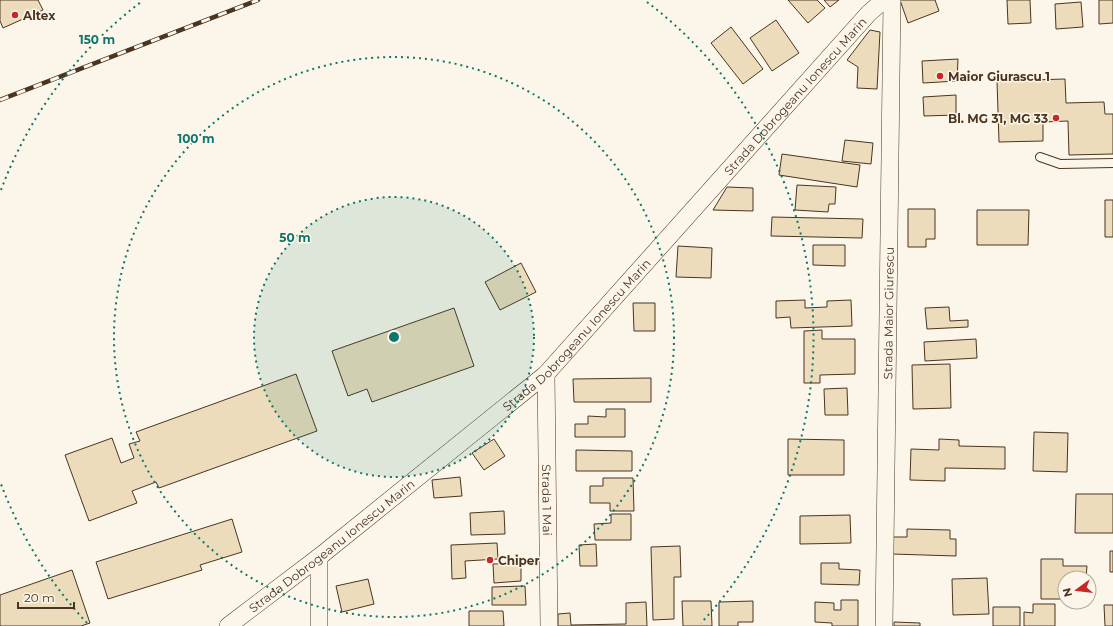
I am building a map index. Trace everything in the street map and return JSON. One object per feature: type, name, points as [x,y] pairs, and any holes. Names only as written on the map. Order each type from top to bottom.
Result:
[{"type":"street","name":"Strada Dobrogeanu Ionescu Marin","points":[[228,626],[319,557],[546,374],[869,13],[884,0]]},
{"type":"street","name":"Strada Maior Giurescu","points":[[884,626],[892,0]]},
{"type":"street","name":"Strada 1 Mai","points":[[546,374],[549,626]]},
{"type":"street","points":[[319,557],[319,626]]},
{"type":"lane","points":[[1040,157],[1060,164],[1113,163]]},
{"type":"building","name":"Altex","points":[[0,0],[38,0],[43,10],[3,28],[0,21]]},
{"type":"building","points":[[788,0],[817,0],[825,8],[808,23]]},
{"type":"building","points":[[824,0],[839,0],[830,7]]},
{"type":"building","points":[[900,0],[935,0],[939,11],[908,23]]},
{"type":"building","points":[[1007,0],[1030,0],[1031,23],[1008,24]]},
{"type":"building","points":[[1099,0],[1113,0],[1113,23],[1099,24]]},
{"type":"building","points":[[1081,2],[1083,27],[1056,29],[1055,4]]},
{"type":"building","points":[[776,20],[799,53],[772,71],[750,38]]},
{"type":"building","points":[[731,27],[763,69],[743,84],[711,43]]},
{"type":"building","points":[[870,30],[880,32],[877,89],[857,88],[858,67],[847,60]]},
{"type":"building","name":"Maior Giurascu 1","points":[[958,59],[957,81],[923,83],[922,61]]},
{"type":"building","name":"Bl. MG 31, MG 33","points":[[1065,79],[1066,103],[1104,102],[1105,114],[1113,114],[1113,154],[1069,155],[1068,121],[1043,122],[1043,141],[999,142],[997,81]]},
{"type":"building","points":[[956,95],[956,115],[924,116],[923,97]]},
{"type":"building","points":[[845,140],[873,143],[871,164],[842,161]]},
{"type":"building","points":[[782,154],[860,165],[857,187],[779,175]]},
{"type":"building","points":[[797,185],[836,187],[835,204],[829,204],[828,212],[795,210]]},
{"type":"building","points":[[727,187],[753,188],[753,211],[713,210]]},
{"type":"building","points":[[1105,200],[1113,200],[1113,237],[1105,237]]},
{"type":"building","points":[[908,209],[935,209],[935,239],[926,239],[926,247],[908,247]]},
{"type":"building","points":[[977,210],[1029,210],[1028,245],[977,245]]},
{"type":"building","points":[[772,217],[863,219],[862,238],[771,236]]},
{"type":"building","points":[[813,245],[845,245],[845,266],[813,265]]},
{"type":"building","points":[[678,246],[712,248],[711,278],[676,277]]},
{"type":"building","points":[[521,263],[536,292],[500,310],[485,282]]},
{"type":"building","points":[[805,300],[805,308],[827,307],[827,301],[851,300],[852,326],[791,328],[790,317],[776,318],[776,301]]},
{"type":"building","points":[[633,303],[655,303],[655,331],[634,331]]},
{"type":"building","points":[[949,307],[950,321],[968,320],[968,327],[927,329],[925,308]]},
{"type":"building","points":[[454,308],[474,366],[372,402],[367,389],[348,396],[332,351]]},
{"type":"building","points":[[822,330],[822,339],[855,339],[855,374],[820,375],[820,383],[804,383],[804,331]]},
{"type":"building","points":[[976,339],[977,358],[925,361],[924,342]]},
{"type":"building","points":[[950,364],[951,408],[913,409],[912,365]]},
{"type":"building","points":[[296,374],[317,431],[159,488],[156,482],[132,491],[137,503],[89,521],[65,455],[112,438],[121,463],[134,458],[129,444],[140,441],[136,432]]},
{"type":"building","points":[[651,378],[651,402],[574,402],[573,379]]},
{"type":"building","points":[[847,388],[848,415],[825,415],[824,389]]},
{"type":"building","points":[[606,409],[625,409],[625,437],[575,437],[575,424],[588,424],[588,416],[606,417]]},
{"type":"building","points":[[1034,432],[1068,433],[1067,472],[1033,471]]},
{"type":"building","points":[[494,439],[505,456],[484,470],[472,453]]},
{"type":"building","points":[[788,439],[844,440],[844,475],[788,475]]},
{"type":"building","points":[[939,439],[959,440],[959,446],[1005,447],[1005,469],[945,468],[945,481],[910,480],[911,449],[939,450]]},
{"type":"building","points":[[576,450],[632,451],[632,471],[576,471]]},
{"type":"building","points":[[460,477],[462,496],[434,498],[432,480]]},
{"type":"building","points":[[603,478],[633,478],[634,511],[610,511],[610,503],[590,503],[590,486],[603,486]]},
{"type":"building","points":[[1076,494],[1113,494],[1113,533],[1075,533]]},
{"type":"building","points":[[504,511],[505,534],[471,535],[470,513]]},
{"type":"building","points":[[611,514],[631,514],[631,540],[595,540],[594,524],[611,523]]},
{"type":"building","points":[[850,515],[851,543],[800,544],[800,516]]},
{"type":"building","points":[[232,519],[242,552],[200,565],[202,570],[108,599],[96,562]]},
{"type":"building","points":[[907,529],[950,530],[950,539],[956,539],[956,556],[892,554],[892,537],[907,537]]},
{"type":"building","points":[[497,543],[498,559],[465,561],[466,578],[452,579],[451,545]]},
{"type":"building","points":[[596,544],[597,566],[580,566],[579,545]]},
{"type":"building","points":[[680,546],[681,577],[674,577],[674,619],[653,620],[651,547]]},
{"type":"building","points":[[1110,551],[1113,551],[1113,572],[1110,572]]},
{"type":"building","points":[[1041,559],[1063,559],[1063,566],[1087,566],[1087,570],[1057,570],[1057,599],[1041,599]]},
{"type":"building","points":[[521,563],[521,581],[494,583],[493,564]]},
{"type":"building","points":[[821,563],[839,563],[839,569],[860,570],[859,585],[821,584]]},
{"type":"building","points":[[72,570],[90,623],[81,626],[0,626],[0,595]]},
{"type":"building","points":[[987,578],[989,614],[953,615],[952,579]]},
{"type":"building","points":[[368,579],[374,604],[342,612],[336,586]]},
{"type":"building","points":[[525,586],[526,605],[492,605],[492,587]]},
{"type":"building","points":[[841,600],[858,600],[858,626],[832,626],[832,623],[815,622],[815,602],[834,603],[834,610],[841,610]]},
{"type":"building","points":[[682,601],[711,601],[712,626],[683,626]]},
{"type":"building","points":[[753,601],[753,622],[738,622],[738,626],[719,626],[719,602]]},
{"type":"building","points":[[646,602],[647,626],[558,626],[558,614],[570,613],[571,625],[626,624],[626,603]]},
{"type":"building","points":[[1033,604],[1055,604],[1055,626],[1024,626],[1024,612],[1033,613]]},
{"type":"building","points":[[1104,605],[1113,605],[1113,626],[1105,626]]},
{"type":"building","points":[[993,607],[1020,607],[1020,626],[993,626]]},
{"type":"building","points":[[469,611],[503,611],[504,626],[469,626]]},
{"type":"building","points":[[894,622],[920,623],[920,626],[894,626]]},
{"type":"railway","points":[[0,100],[258,0]]},
{"type":"place","name":"Altex","points":[[15,15]]},
{"type":"place","name":"Maior Giurascu 1","points":[[940,76]]},
{"type":"place","name":"Bl. MG 31, MG 33","points":[[1056,118]]},
{"type":"place","name":"Chiper","points":[[490,560]]}]
